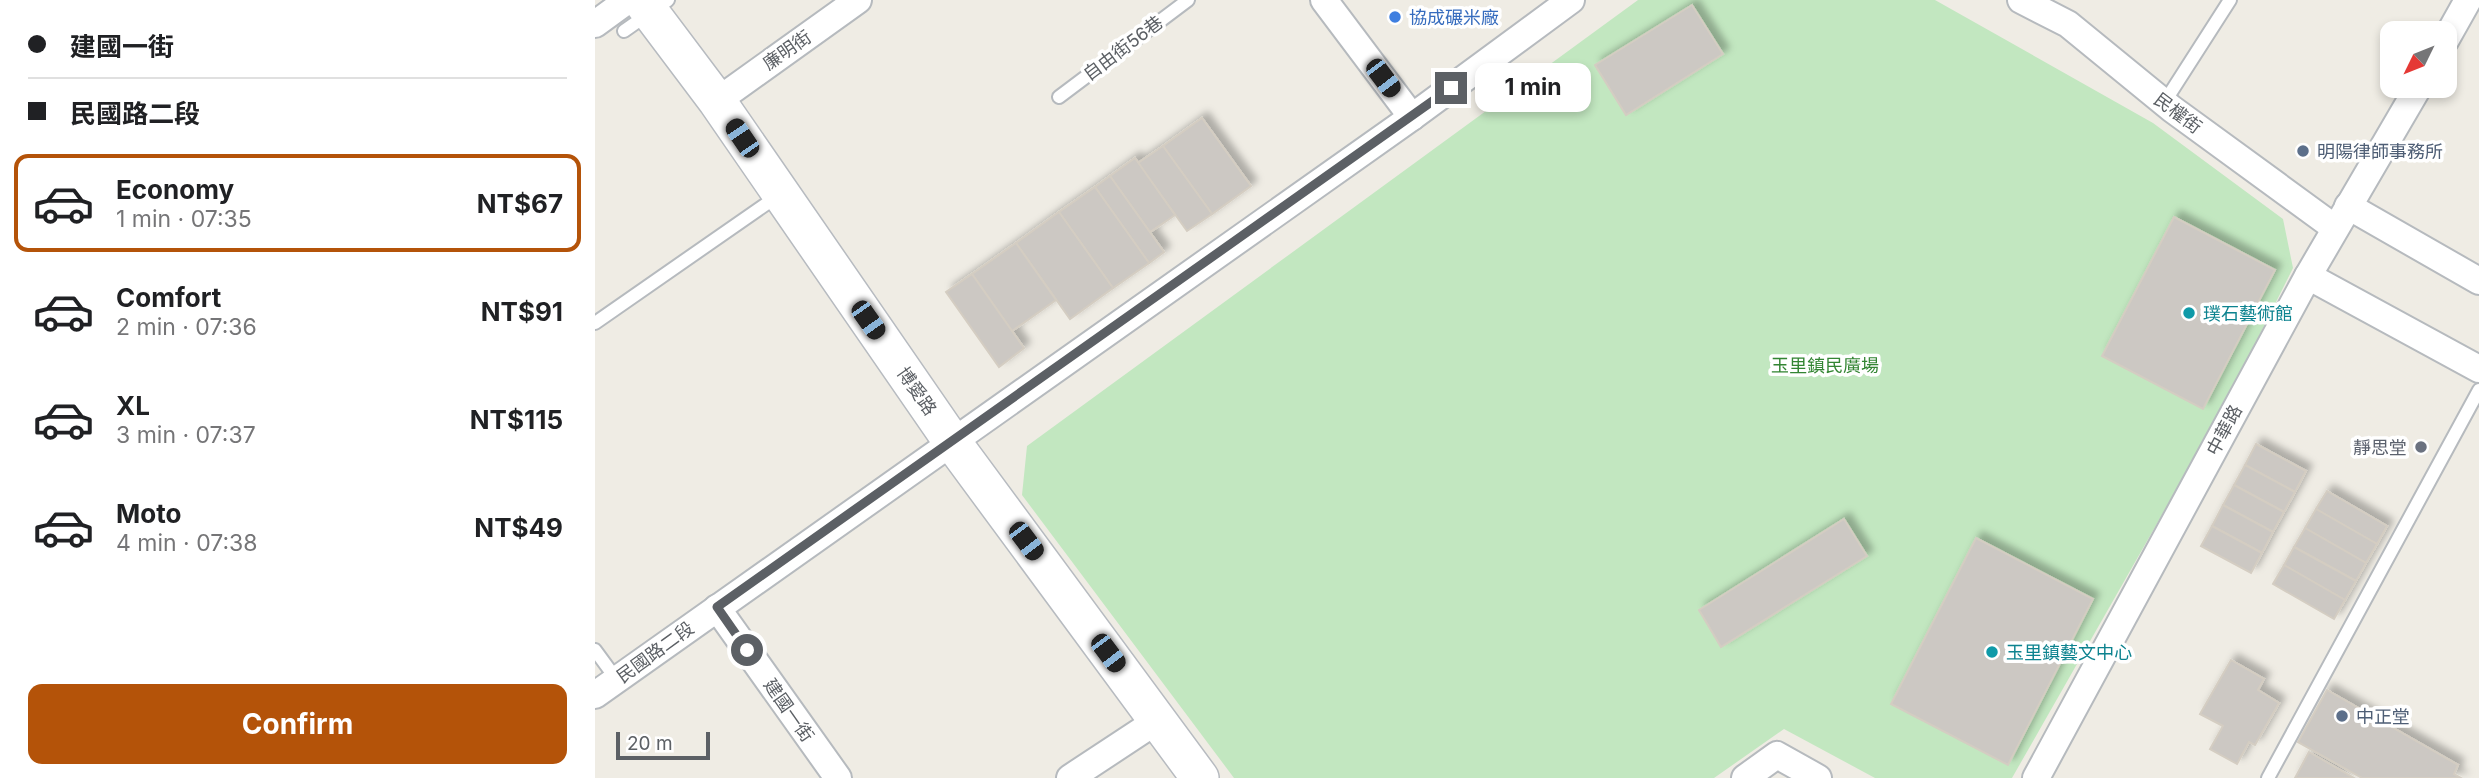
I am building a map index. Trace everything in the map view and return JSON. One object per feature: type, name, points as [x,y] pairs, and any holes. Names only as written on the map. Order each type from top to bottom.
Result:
[{"type":"street","name":"廉明街","points":[[717,101],[858,0]]},
{"type":"street","points":[[1324,0],[1412,117]]},
{"type":"street","name":"民國路二段","points":[[595,695],[1412,117],[1570,0]]},
{"type":"street","name":"民權街","points":[[2021,0],[2068,24],[2164,103],[2342,217],[2479,281]]},
{"type":"street","points":[[2456,21],[2468,0]]},
{"type":"street","name":"博愛路","points":[[643,9],[717,101],[953,443],[1199,778]]},
{"type":"street","points":[[595,24],[643,9]]},
{"type":"street","name":"中華路","points":[[2036,778],[2308,276],[2412,98]]},
{"type":"street","points":[[2308,276],[2479,369]]},
{"type":"street","name":"建國一街","points":[[717,607],[838,778]]},
{"type":"street","points":[[1070,778],[1158,720]]},
{"type":"street","points":[[1745,778],[1777,755],[1818,778]]},
{"type":"lane","name":"自由街56巷","points":[[1059,97],[1188,0]]},
{"type":"lane","points":[[2164,103],[2230,0]]},
{"type":"lane","points":[[595,323],[781,194]]},
{"type":"lane","points":[[2268,778],[2479,390]]},
{"type":"lane","points":[[595,650],[617,680]]},
{"type":"green space","name":"玉里鎮民廣場","points":[[1638,0],[1935,0],[2153,123],[2283,219],[2293,268],[2224,406],[2012,778],[1875,778],[1784,729],[1714,778],[1234,778],[1022,495],[1027,446]]},
{"type":"building","points":[[1692,5],[1723,54],[1626,115],[1595,65]]},
{"type":"building","points":[[1202,118],[1251,186],[1212,214],[1163,146]]},
{"type":"building","points":[[1163,146],[1212,214],[1187,231],[1138,163]]},
{"type":"building","points":[[1135,158],[1175,215],[1150,232],[1110,176]]},
{"type":"building","points":[[1110,176],[1164,252],[1149,263],[1095,187]]},
{"type":"building","points":[[1095,187],[1149,263],[1113,288],[1059,212]]},
{"type":"building","points":[[1059,212],[1113,288],[1070,319],[1016,243]]},
{"type":"building","name":"璞石藝術館","points":[[2174,217],[2275,270],[2203,409],[2102,356]]},
{"type":"building","points":[[1016,243],[1056,300],[1012,331],[972,274]]},
{"type":"building","points":[[972,274],[1024,348],[999,367],[946,292]]},
{"type":"building","points":[[2256,444],[2306,471],[2295,492],[2245,465]]},
{"type":"building","points":[[2245,465],[2295,492],[2284,512],[2234,485]]},
{"type":"building","points":[[2234,485],[2284,512],[2273,532],[2223,505]]},
{"type":"building","points":[[2327,491],[2387,526],[2377,544],[2316,509]]},
{"type":"building","points":[[2223,505],[2273,532],[2262,553],[2212,526]]},
{"type":"building","points":[[2316,509],[2377,544],[2366,563],[2305,528]]},
{"type":"building","points":[[1844,519],[1867,556],[1721,647],[1699,610]]},
{"type":"building","points":[[2212,526],[2262,553],[2251,573],[2201,546]]},
{"type":"building","points":[[2305,528],[2366,563],[2356,581],[2294,547]]},
{"type":"building","name":"玉里鎮藝文中心","points":[[1976,538],[2093,599],[2008,765],[1891,704]]},
{"type":"building","points":[[2294,547],[2356,581],[2345,600],[2284,565]]},
{"type":"building","points":[[2284,565],[2345,600],[2334,619],[2273,584]]},
{"type":"building","points":[[2231,660],[2264,679],[2258,690],[2279,703],[2255,745],[2249,742],[2237,764],[2210,749],[2223,726],[2200,714]]},
{"type":"building","name":"中正堂","points":[[2327,690],[2458,765],[2454,774],[2461,778],[2362,778],[2298,742]]},
{"type":"building","points":[[2309,752],[2354,778],[2295,778]]},
{"type":"place","name":"協成碾米廠","points":[[1395,17]]},
{"type":"place","name":"明陽律師事務所","points":[[2303,151]]},
{"type":"place","name":"璞石藝術館","points":[[2189,313]]},
{"type":"place","name":"靜思堂","points":[[2421,447]]},
{"type":"place","name":"玉里鎮藝文中心","points":[[1992,652]]},
{"type":"place","name":"中正堂","points":[[2342,716]]},
{"type":"route","points":[[747,650],[717,607],[986,420],[1451,88]]}]
